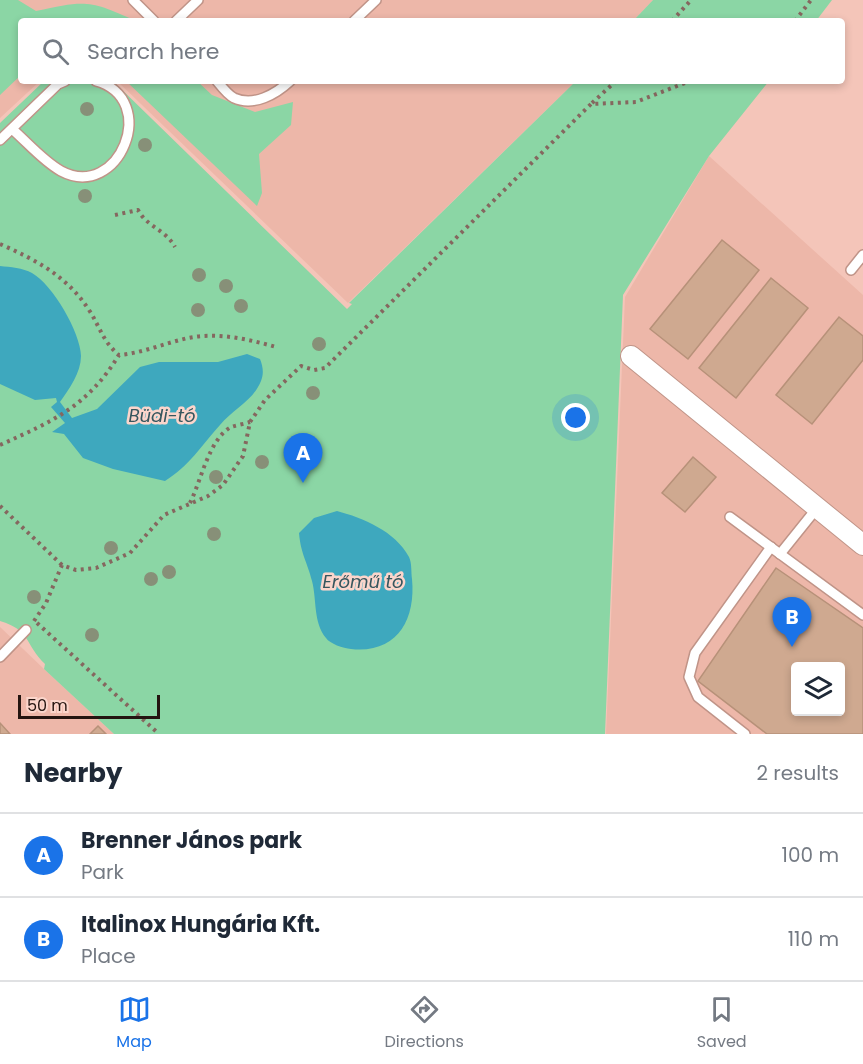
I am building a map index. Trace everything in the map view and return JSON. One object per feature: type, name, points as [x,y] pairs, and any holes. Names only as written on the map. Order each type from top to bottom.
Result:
[{"type":"street","points":[[631,356],[863,545]]},
{"type":"lane","points":[[132,0],[151,18]]},
{"type":"lane","points":[[179,18],[198,0]]},
{"type":"lane","points":[[357,18],[376,0]]},
{"type":"lane","points":[[0,140],[58,84]]},
{"type":"lane","points":[[12,129],[61,171],[82,175],[103,170],[120,156],[129,136],[129,125],[128,114],[118,95],[101,84]]},
{"type":"lane","points":[[220,84],[234,98],[258,101],[279,91],[287,84]]},
{"type":"lane","points":[[851,270],[863,255]]},
{"type":"lane","points":[[780,554],[817,508]]},
{"type":"lane","points":[[730,517],[863,615]]},
{"type":"lane","points":[[745,734],[698,697],[689,676],[695,653],[771,548]]},
{"type":"lane","points":[[0,657],[26,630]]},
{"type":"path","points":[[675,18],[691,0]]},
{"type":"path","points":[[797,18],[811,0]]},
{"type":"path","points":[[0,506],[62,565],[76,570],[96,568],[130,553],[164,515],[208,496],[235,472],[243,456],[250,422],[265,400],[301,366],[314,370],[325,368],[613,84]]},
{"type":"path","points":[[591,104],[636,102],[682,84]]},
{"type":"path","points":[[115,215],[138,210],[149,223],[160,228],[175,247]]},
{"type":"path","points":[[0,244],[32,258],[66,280],[91,313],[106,344],[119,355]]},
{"type":"path","points":[[0,445],[56,420],[73,408],[107,375],[119,355],[190,337],[215,336],[254,340],[276,347]]},
{"type":"path","points":[[190,503],[206,463],[221,436],[231,427],[250,422]]},
{"type":"path","points":[[26,630],[35,621],[62,565]]},
{"type":"path","points":[[35,621],[159,734]]},
{"type":"shaded area","points":[[0,0],[653,0],[636,18],[18,18],[18,84],[37,84],[0,118]]},
{"type":"shaded area","points":[[120,84],[573,84],[348,303]]},
{"type":"shaded area","points":[[709,156],[863,295],[863,734],[606,734],[625,297]]},
{"type":"shaded area","points":[[0,627],[44,669],[114,734],[0,734]]},
{"type":"green space","points":[[0,0],[18,0],[36,11],[66,5],[88,4],[129,18],[18,18],[18,78],[0,95]]},
{"type":"green space","points":[[653,0],[832,0],[818,18],[636,18]]},
{"type":"green space","points":[[41,84],[116,84],[347,309],[352,304],[349,303],[573,84],[767,84],[709,156],[623,295],[605,734],[114,734],[44,669],[45,664],[23,634],[0,621],[0,123]]},
{"type":"green space","points":[[129,84],[200,84],[212,95],[255,112],[293,102],[291,125],[259,154],[262,193],[257,206]]},
{"type":"water","name":"Büdi-tó","points":[[0,266],[25,270],[40,279],[56,298],[71,322],[81,356],[74,380],[60,402],[72,418],[97,409],[140,367],[159,362],[218,362],[247,354],[260,359],[263,370],[261,381],[253,394],[225,419],[188,462],[165,481],[113,469],[83,458],[64,434],[52,432],[65,423],[51,407],[57,402],[56,398],[35,400],[0,384]]},
{"type":"water","name":"Erőmű tó","points":[[337,511],[378,527],[396,540],[410,559],[412,594],[406,621],[400,632],[380,646],[367,649],[341,647],[328,640],[319,625],[314,588],[299,533],[314,518]]},
{"type":"building","points":[[722,240],[759,270],[688,359],[650,329]]},
{"type":"building","points":[[771,278],[808,308],[736,398],[699,368]]},
{"type":"building","points":[[839,317],[863,336],[863,360],[812,424],[776,395]]},
{"type":"building","points":[[693,457],[716,477],[685,512],[662,493]]},
{"type":"building","points":[[776,568],[863,628],[863,734],[767,734],[698,681]]},
{"type":"building","points":[[0,723],[10,734],[0,734]]},
{"type":"building","points":[[98,726],[106,734],[90,734]]},
{"type":"place","name":"Brenner János park","points":[[303,483]]},
{"type":"place","name":"Italinox Hungária Kft.","points":[[792,647]]}]
